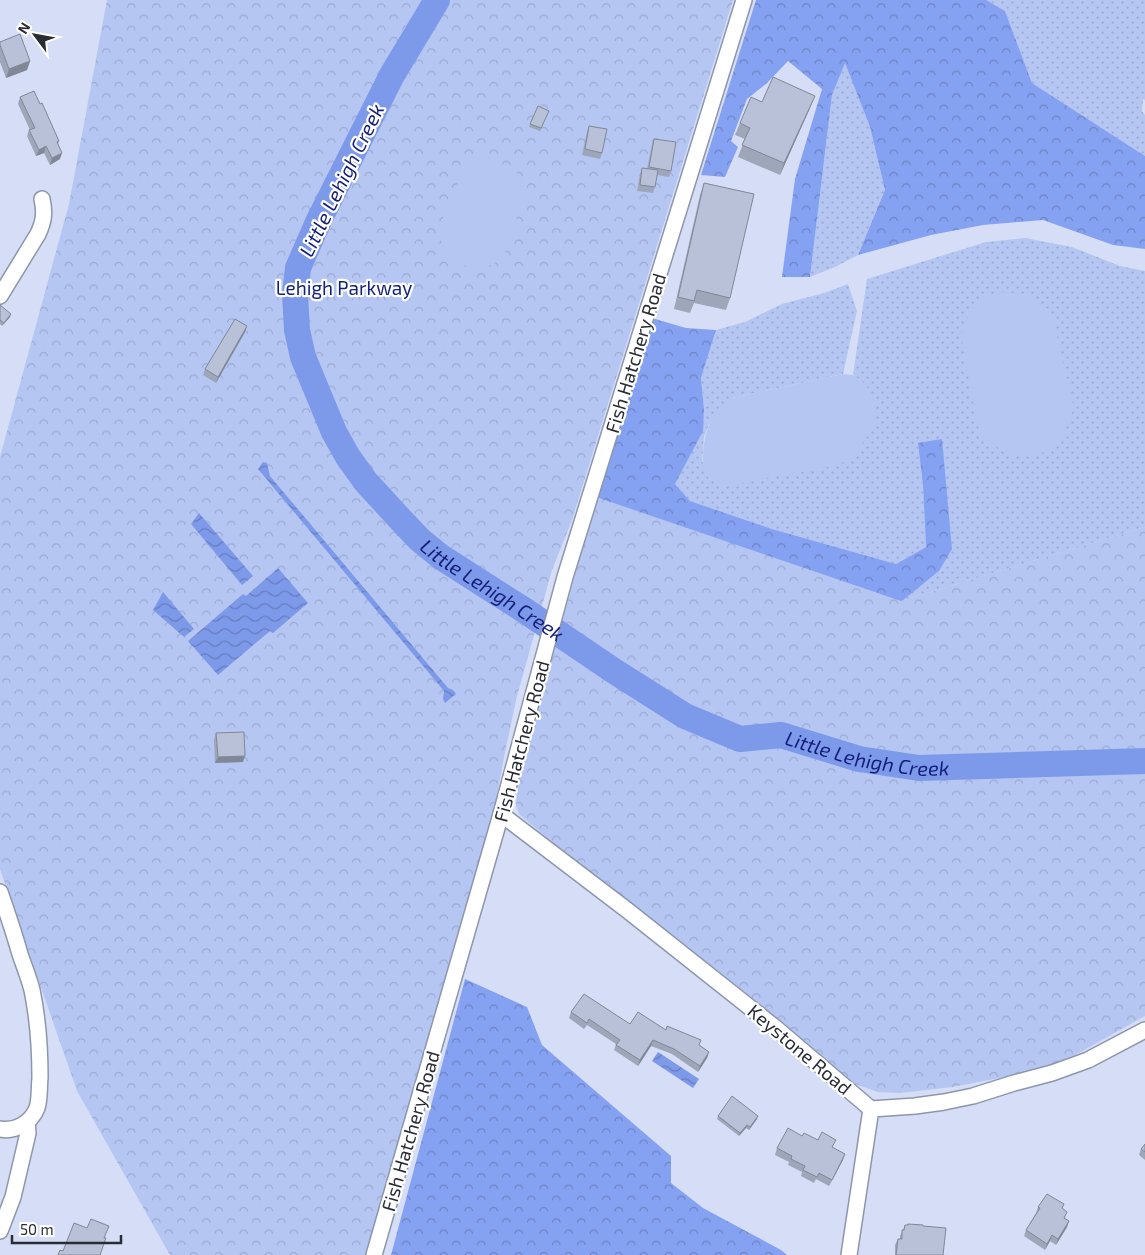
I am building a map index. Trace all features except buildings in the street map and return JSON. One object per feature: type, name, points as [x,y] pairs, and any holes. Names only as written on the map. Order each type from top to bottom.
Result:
[{"type":"street","name":"Fish Hatchery Road","points":[[374,1255],[501,814],[565,577],[744,0]]},
{"type":"street","points":[[0,296],[43,224],[44,211],[42,199]]},
{"type":"street","name":"Keystone Road","points":[[501,814],[755,1011],[871,1108]]},
{"type":"street","points":[[0,892],[32,989],[38,1022],[40,1056],[37,1108],[25,1124],[15,1129],[0,1129]]},
{"type":"street","points":[[850,1255],[871,1108],[915,1106],[973,1096],[1014,1082],[1052,1073],[1088,1060],[1145,1030]]},
{"type":"street","points":[[0,1231],[15,1188],[28,1133],[27,1122]]},
{"type":"green space","name":"Lehigh Parkway","points":[[107,0],[733,0],[572,520],[552,570],[516,700],[493,817],[370,1255],[170,1255],[77,1091],[0,869],[0,457],[69,204]]},
{"type":"green space","points":[[756,0],[986,0],[1005,11],[1032,83],[1145,156],[1145,249],[1113,245],[1043,220],[983,225],[931,235],[858,255],[885,190],[870,127],[845,63],[832,95],[810,277],[782,277],[795,179],[822,89],[788,61],[767,83],[747,99],[731,141],[738,147],[725,177],[701,175]]},
{"type":"green space","points":[[986,0],[1145,0],[1145,100],[1143,99],[1142,111],[1145,115],[1145,156],[1032,83],[1005,11]]},
{"type":"green space","points":[[845,62],[870,127],[885,190],[858,255],[810,277],[832,95]]},
{"type":"green space","points":[[482,159],[508,166],[516,172],[522,179],[525,195],[508,245],[500,259],[491,265],[471,267],[461,264],[446,250],[441,240],[440,230],[443,217],[462,173],[469,166]]},
{"type":"green space","points":[[1025,238],[1072,247],[1120,266],[1145,271],[1145,527],[901,601],[939,571],[918,443],[923,486],[926,547],[896,564],[772,529],[690,501],[675,484],[702,431],[704,410],[701,378],[716,330],[745,322],[782,304],[824,293],[848,284],[857,311],[843,374],[732,398],[709,424],[704,437],[702,462],[863,383],[853,375],[867,279],[986,242]]},
{"type":"green space","points":[[999,292],[1026,294],[1048,309],[1053,319],[1074,408],[1064,434],[1052,447],[1040,454],[1018,456],[1005,453],[983,436],[977,425],[961,336],[965,321],[975,305],[986,297]]},
{"type":"green space","points":[[655,319],[686,328],[716,330],[701,378],[704,410],[703,431],[675,484],[690,501],[772,529],[896,564],[926,547],[923,486],[918,443],[942,439],[952,549],[939,571],[902,601],[1061,568],[1145,730],[596,497],[648,330]]},
{"type":"green space","points":[[843,374],[853,375],[863,383],[871,392],[877,412],[876,420],[858,451],[839,465],[729,485],[713,481],[707,477],[703,467],[705,437],[714,416],[732,398]]},
{"type":"green space","points":[[596,497],[901,601],[1145,527],[1145,1016],[1077,1054],[1047,1066],[1010,1076],[953,1087],[900,1093],[878,1092],[858,1085],[844,1077],[733,984],[578,864],[519,814],[516,805],[517,788]]},
{"type":"green space","points":[[465,979],[527,1007],[542,1045],[671,1156],[671,1183],[703,1208],[787,1255],[391,1255]]},
{"type":"water","points":[[263,462],[267,463],[270,476],[448,688],[453,690],[456,694],[445,703],[443,699],[444,691],[258,469]]},
{"type":"water","points":[[199,513],[253,576],[242,585],[191,524]]},
{"type":"water","points":[[278,568],[308,603],[273,633],[270,631],[218,675],[188,641],[243,594],[246,596]]},
{"type":"water","points":[[163,592],[194,629],[184,637],[153,610]]},
{"type":"water","points":[[658,1052],[699,1079],[693,1088],[652,1061]]},
{"type":"waterway","name":"Little Lehigh Creek","points":[[437,0],[392,75],[319,220],[298,268],[295,294],[297,330],[303,357],[334,432],[348,457],[366,482],[400,519],[420,540],[441,557],[614,671],[685,716],[740,739],[781,735],[859,759],[919,768],[1145,761]]}]
